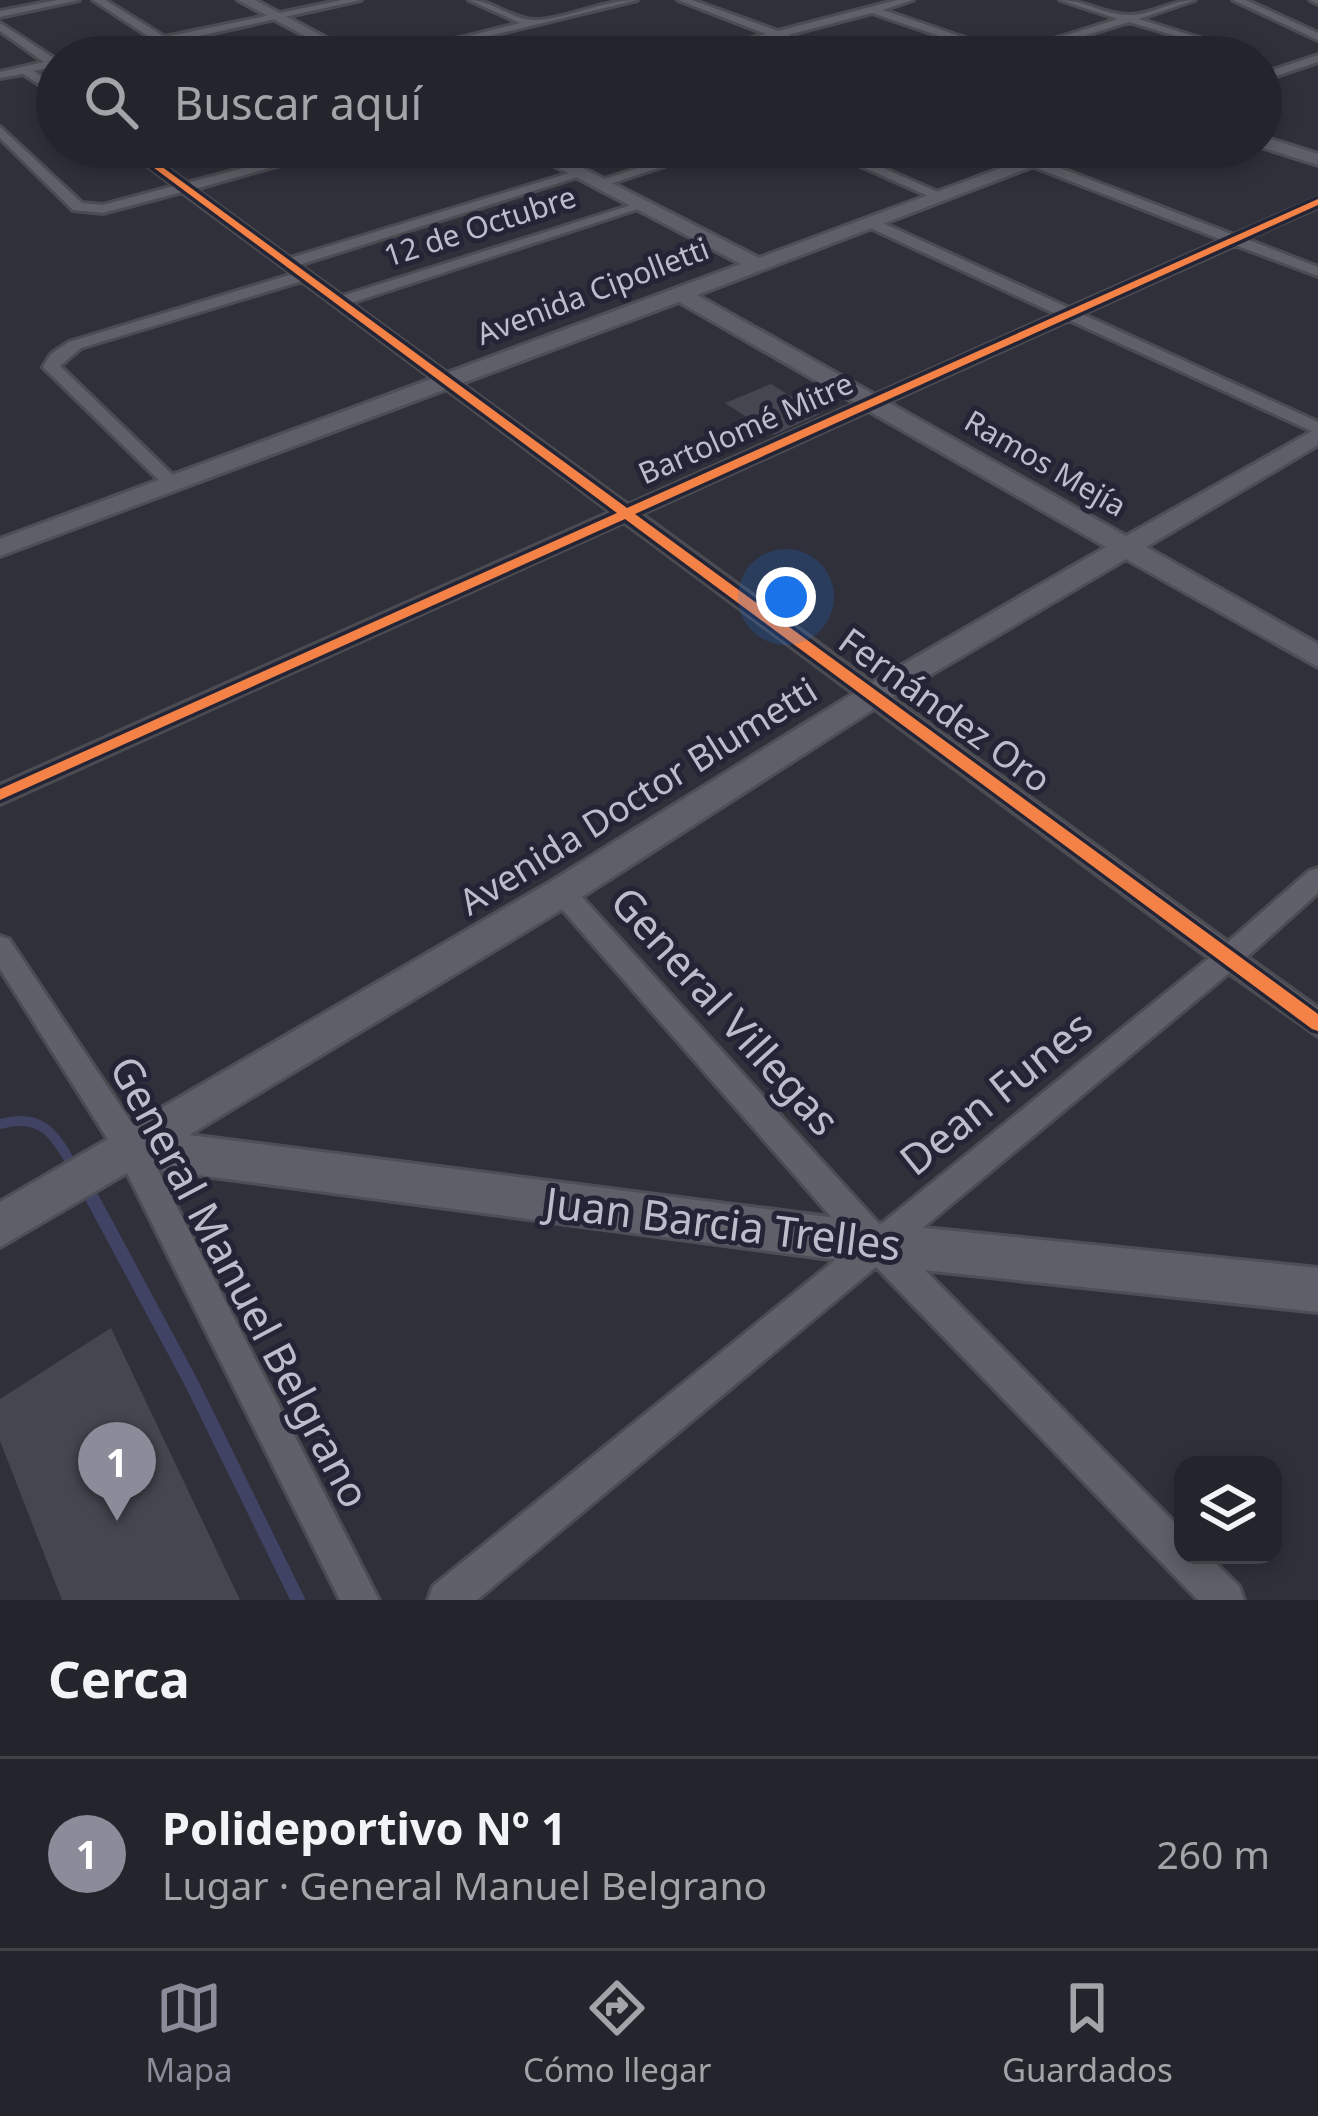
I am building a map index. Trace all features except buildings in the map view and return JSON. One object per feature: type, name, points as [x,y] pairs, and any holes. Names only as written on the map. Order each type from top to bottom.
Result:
[{"type":"street","points":[[0,14],[74,0]]},
{"type":"street","points":[[98,0],[155,36]]},
{"type":"street","points":[[244,0],[314,36]]},
{"type":"street","points":[[187,36],[356,0]]},
{"type":"street","points":[[474,0],[531,24]]},
{"type":"street","points":[[479,36],[632,0]]},
{"type":"street","points":[[682,0],[777,35]]},
{"type":"street","points":[[844,0],[947,36]]},
{"type":"street","points":[[773,36],[908,0]]},
{"type":"street","points":[[1065,0],[1185,36]]},
{"type":"street","points":[[1074,36],[1190,0]]},
{"type":"street","points":[[1238,0],[1318,38]]},
{"type":"street","points":[[0,26],[36,51]]},
{"type":"street","points":[[1282,71],[1318,58]]},
{"type":"street","points":[[1282,65],[1318,75]]},
{"type":"street","points":[[0,75],[36,68]]},
{"type":"street","points":[[26,70],[36,77]]},
{"type":"street","points":[[0,131],[36,166]]},
{"type":"street","points":[[1282,148],[1318,160]]},
{"type":"street","points":[[38,168],[78,207],[103,209],[258,168]]},
{"type":"street","name":"Fernández Oro","points":[[158,168],[1318,1024]]},
{"type":"street","points":[[570,168],[754,263]]},
{"type":"street","name":"12 de Octubre","points":[[295,270],[631,168]]},
{"type":"street","points":[[874,168],[940,196]]},
{"type":"street","name":"Avenida Cipolletti","points":[[0,548],[1017,168]]},
{"type":"street","points":[[1049,168],[1318,272]]},
{"type":"street","name":"Bartolomé Mitre","points":[[0,795],[1318,202]]},
{"type":"street","name":"12 de Octubre","points":[[338,302],[639,204]]},
{"type":"street","points":[[869,222],[1318,432]]},
{"type":"street","points":[[172,483],[51,367],[75,345],[295,270]]},
{"type":"street","name":"Ramos Mejía","points":[[677,292],[1318,657]]},
{"type":"street","name":"Avenida Doctor Blumetti","points":[[0,1226],[562,892],[874,694],[1318,432]]},
{"type":"street","name":"Dean Funes","points":[[447,1600],[1318,878]]},
{"type":"street","name":"General Villegas","points":[[562,892],[876,1244],[1225,1600]]},
{"type":"street","name":"General Manuel Belgrano","points":[[0,947],[130,1147],[360,1600]]},
{"type":"street","name":"Juan Barcia Trelles","points":[[130,1147],[876,1244],[1318,1290]]},
{"type":"waterway","points":[[0,1124],[25,1121],[43,1127],[71,1163]]},
{"type":"waterway","points":[[89,1192],[192,1384],[298,1600]]},
{"type":"cycle path","points":[[158,168],[1318,1024]]},
{"type":"cycle path","points":[[0,795],[1318,202]]},
{"type":"place","name":"Polideportivo Nº 1","points":[[117,1521]]}]
